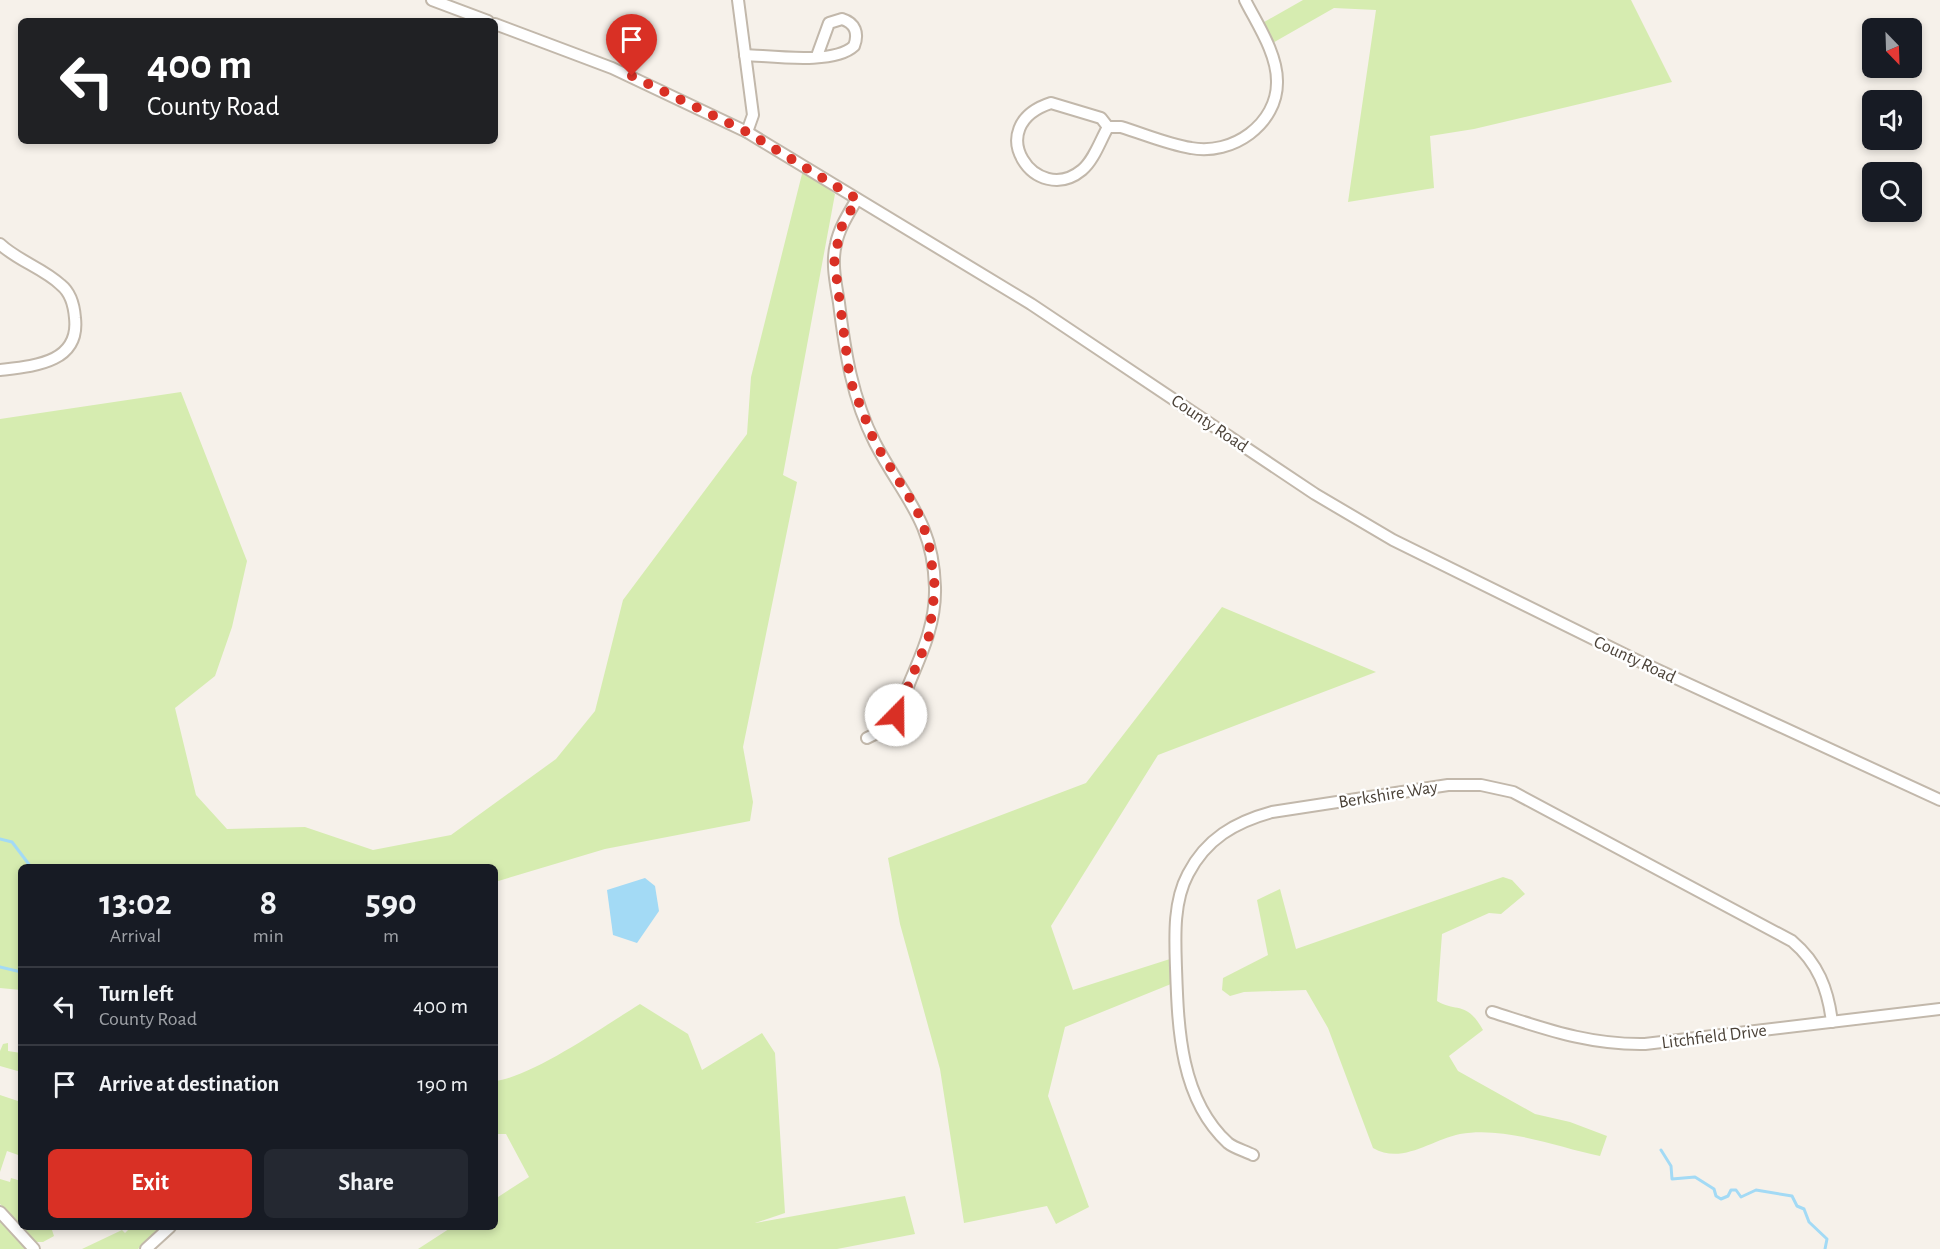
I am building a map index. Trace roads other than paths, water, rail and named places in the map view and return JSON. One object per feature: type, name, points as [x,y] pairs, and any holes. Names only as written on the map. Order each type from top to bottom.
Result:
[{"type":"street","points":[[432,0],[480,18]]},
{"type":"street","points":[[738,0],[753,116],[747,132]]},
{"type":"street","points":[[1108,127],[1121,127],[1192,149],[1227,146],[1253,131],[1270,109],[1278,80],[1273,57],[1245,0]]},
{"type":"street","name":"County Road","points":[[498,25],[612,68],[747,132],[1031,304],[1354,519],[1622,653],[1940,800]]},
{"type":"street","points":[[745,55],[817,56]]},
{"type":"street","points":[[1051,103],[1101,118],[1108,127],[1092,160],[1081,171],[1067,178],[1051,179],[1036,175],[1025,165],[1018,153],[1016,140],[1024,120],[1036,108],[1051,103]]},
{"type":"street","points":[[857,199],[842,226],[834,258],[850,380],[875,443],[916,508],[923,525],[929,544],[935,588],[929,636],[896,715],[883,731],[867,738]]},
{"type":"street","points":[[0,244],[61,284],[70,294],[76,335],[69,347],[51,360],[38,365],[0,370]]},
{"type":"street","name":"Berkshire Way","points":[[1252,1155],[1229,1144],[1209,1119],[1187,1071],[1180,1046],[1177,1004],[1177,908],[1188,874],[1200,855],[1217,837],[1248,819],[1272,812],[1448,784],[1481,785],[1513,792],[1792,941],[1805,952],[1823,981],[1832,1022]]},
{"type":"street","name":"Litchfield Drive","points":[[1492,1012],[1586,1041],[1614,1045],[1645,1044],[1940,1009]]},
{"type":"street","points":[[0,1212],[34,1249]]},
{"type":"street","points":[[146,1249],[167,1230]]},
{"type":"water","points":[[645,878],[655,886],[659,911],[637,943],[613,935],[607,890]]},
{"type":"waterway","points":[[0,839],[12,842],[29,864]]},
{"type":"waterway","points":[[0,967],[18,971]]},
{"type":"waterway","points":[[1661,1150],[1671,1166],[1672,1179],[1695,1177],[1714,1189],[1716,1196],[1721,1199],[1728,1196],[1731,1190],[1736,1190],[1741,1197],[1756,1190],[1792,1196],[1797,1206],[1804,1209],[1809,1222],[1827,1239],[1825,1249]]}]
